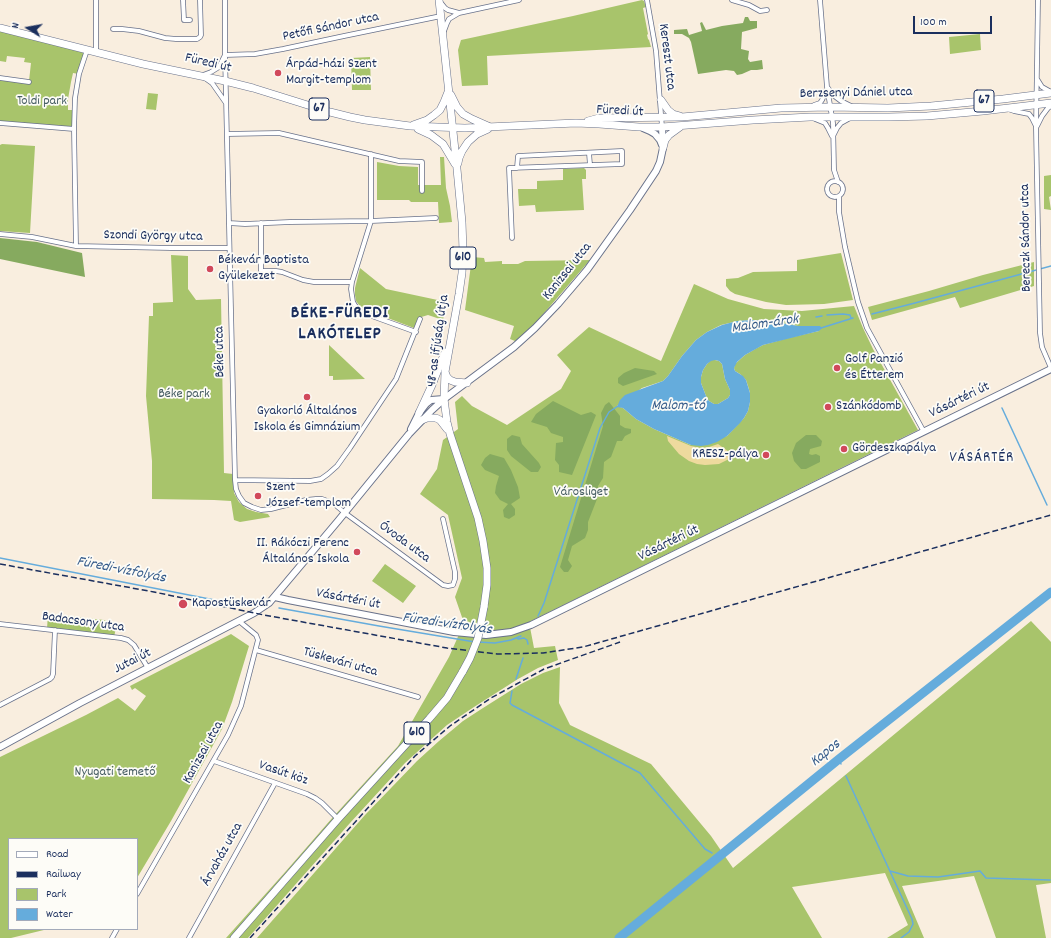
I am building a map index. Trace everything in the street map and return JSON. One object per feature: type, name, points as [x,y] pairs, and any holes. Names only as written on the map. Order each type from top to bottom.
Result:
[{"type":"main road","name":"610","points":[[440,0],[457,169]]},
{"type":"main road","name":"Füredi út","points":[[0,28],[143,64],[253,88],[350,117],[410,126]]},
{"type":"main road","points":[[410,126],[427,120],[434,115],[442,106],[449,90]]},
{"type":"main road","points":[[449,90],[463,114],[492,128]]},
{"type":"main road","name":"Berzsenyi Dániel utca","points":[[662,117],[809,107],[888,108],[931,106],[1051,93]]},
{"type":"main road","points":[[661,100],[673,114],[682,116]]},
{"type":"main road","name":"Berzsenyi Dániel utca","points":[[662,127],[810,117],[909,117],[1051,104]]},
{"type":"main road","name":"Füredi út","points":[[576,123],[599,118],[662,117]]},
{"type":"main road","name":"Füredi út","points":[[492,128],[576,123],[662,127]]},
{"type":"main road","points":[[410,126],[424,131],[443,144],[457,169]]},
{"type":"main road","name":"67","points":[[410,126],[492,128]]},
{"type":"main road","points":[[663,148],[665,140],[669,135],[674,130],[682,126]]},
{"type":"main road","points":[[457,169],[459,158],[468,142],[477,134],[492,128]]},
{"type":"main road","name":"48-as ifjúság útja","points":[[338,819],[429,720],[447,698],[464,671],[476,642],[484,607],[487,585],[487,568],[483,541],[474,504],[450,434],[445,412],[444,399],[445,372],[462,273],[462,222],[457,169]]},
{"type":"main road","points":[[419,413],[432,385],[452,329]]},
{"type":"main road","points":[[445,372],[450,380],[466,383]]},
{"type":"main road","points":[[422,420],[431,417],[440,420],[450,434]]},
{"type":"main road","name":"610","points":[[234,938],[338,819]]},
{"type":"street","points":[[96,0],[96,52]]},
{"type":"street","points":[[183,0],[184,20],[190,20]]},
{"type":"street","points":[[113,29],[139,31],[165,38],[197,39],[201,35],[200,0]]},
{"type":"street","name":"Béke utca","points":[[225,0],[226,134],[236,489],[244,503],[261,510],[306,500],[322,499],[333,503],[345,513]]},
{"type":"street","points":[[440,0],[445,8],[459,13]]},
{"type":"street","points":[[443,33],[446,23],[459,13],[519,0]]},
{"type":"street","name":"Kereszt utca","points":[[647,0],[656,51],[662,127]]},
{"type":"street","points":[[732,0],[749,5],[760,11],[767,10]]},
{"type":"street","points":[[820,0],[833,138],[834,170],[832,182],[828,185],[827,190],[830,195],[834,197],[839,212],[856,296],[866,328],[924,432]]},
{"type":"street","name":"Bereczk Sándor utca","points":[[1038,0],[1036,128],[1040,333],[1042,347],[1051,368]]},
{"type":"street","name":"Petőfi Sándor utca","points":[[225,55],[254,54],[283,49],[441,16]]},
{"type":"street","points":[[76,246],[74,128],[75,98],[77,84],[87,50]]},
{"type":"street","points":[[202,76],[219,66],[225,55]]},
{"type":"street","points":[[202,76],[212,83],[226,104]]},
{"type":"street","points":[[0,78],[30,82]]},
{"type":"street","points":[[1037,79],[1042,87],[1051,93]]},
{"type":"street","points":[[827,87],[833,95],[853,107]]},
{"type":"street","points":[[809,107],[820,103],[825,95],[827,87]]},
{"type":"street","points":[[1036,128],[1042,116],[1051,104]]},
{"type":"street","points":[[1006,109],[1028,114],[1032,118],[1036,128]]},
{"type":"street","points":[[810,117],[825,123],[833,138]]},
{"type":"street","points":[[833,138],[841,123],[853,117]]},
{"type":"street","points":[[0,122],[74,128]]},
{"type":"street","points":[[639,127],[655,134],[660,140],[663,148]]},
{"type":"street","name":"Kanizsai utca","points":[[275,596],[345,513],[408,434],[444,399],[535,328],[562,300],[587,270],[656,171],[660,162],[663,148],[662,127]]},
{"type":"street","points":[[226,134],[279,133],[399,160],[422,162],[422,191]]},
{"type":"street","points":[[512,238],[509,168],[517,168],[622,164],[622,151],[518,156],[517,168]]},
{"type":"street","points":[[589,153],[590,165]]},
{"type":"street","points":[[371,154],[371,221],[352,282],[351,289],[353,302],[361,312],[416,332]]},
{"type":"street","points":[[834,170],[838,182],[843,188],[842,194],[839,196],[839,212]]},
{"type":"street","points":[[832,182],[838,182]]},
{"type":"street","points":[[834,197],[839,196]]},
{"type":"street","points":[[229,223],[245,224],[371,221],[436,218]]},
{"type":"street","points":[[261,223],[261,271],[282,272],[303,280],[314,282],[352,282]]},
{"type":"street","name":"Szondi György utca","points":[[0,234],[32,237],[76,246],[229,248]]},
{"type":"street","name":"48-as ifjúság útja","points":[[235,480],[310,481],[321,479],[328,474],[337,466],[350,448],[396,379],[420,319]]},
{"type":"street","name":"Vásártéri út","points":[[275,596],[288,600],[454,632],[486,635],[511,632],[531,625],[1051,368]]},
{"type":"street","name":"Kanizsai utca","points":[[408,434],[419,413],[426,404],[431,400],[444,399]]},
{"type":"street","name":"Óvoda utca","points":[[345,513],[443,584],[448,586],[453,585],[455,572],[443,519]]},
{"type":"street","name":"Jutai út","points":[[0,747],[77,704],[239,621],[264,607],[275,596]]},
{"type":"street","name":"Kanizsai utca","points":[[138,892],[214,761],[241,706],[258,640],[256,635],[239,621]]},
{"type":"street","name":"Badacsony utca","points":[[0,624],[128,640],[134,645],[148,668]]},
{"type":"street","points":[[0,705],[52,677],[56,630]]},
{"type":"street","name":"Tüskevári utca","points":[[256,650],[418,697]]},
{"type":"street","name":"Vasút köz","points":[[214,761],[307,794],[315,798],[338,819]]},
{"type":"street","name":"Árvaház utca","points":[[189,938],[275,783]]},
{"type":"green space","points":[[642,0],[644,1],[646,7],[643,8],[647,35],[651,47],[487,56],[488,85],[462,86],[458,50],[461,40]]},
{"type":"green space","points":[[745,17],[748,17],[750,21],[757,21],[757,28],[742,32],[741,49],[749,51],[748,59],[750,62],[762,60],[763,69],[751,70],[737,75],[734,71],[726,70],[698,74],[689,38],[682,34],[674,34],[674,30],[687,29],[689,35],[702,31],[700,23],[702,22],[706,30],[743,23]]},
{"type":"green space","name":"Toldi park","points":[[0,28],[87,50],[79,74],[73,73],[68,99],[68,110],[75,110],[74,129],[0,123],[0,78],[29,81],[31,63],[24,62],[25,58],[7,56],[6,62],[0,61]]},
{"type":"green space","points":[[980,34],[981,50],[950,54],[949,37]]},
{"type":"green space","points":[[370,57],[371,90],[352,90],[351,58]]},
{"type":"green space","points":[[148,93],[158,94],[156,110],[146,109]]},
{"type":"green space","points":[[0,145],[35,146],[30,233],[0,231]]},
{"type":"green space","points":[[440,157],[444,157],[446,188],[452,222],[439,223],[438,202],[377,200],[377,162],[399,166],[418,167],[418,185],[441,185]]},
{"type":"green space","points":[[584,168],[586,170],[586,179],[582,179],[584,210],[536,212],[535,205],[519,206],[518,189],[537,189],[537,181],[563,180],[563,169]]},
{"type":"green space","points":[[1051,175],[1051,196],[1049,197],[1051,210],[1044,209],[1044,176]]},
{"type":"green space","points":[[0,238],[37,242],[82,253],[85,277],[0,259]]},
{"type":"green space","points":[[841,253],[853,300],[824,304],[786,305],[766,302],[735,294],[726,286],[726,279],[738,278],[753,272],[797,271],[797,260]]},
{"type":"green space","name":"Béke park","points":[[171,255],[188,256],[188,289],[196,300],[221,299],[224,473],[233,474],[234,493],[239,502],[247,509],[268,514],[270,517],[240,522],[234,520],[231,501],[152,499],[152,461],[146,396],[149,316],[153,316],[153,303],[173,302]]},
{"type":"green space","points":[[472,257],[484,258],[485,262],[502,261],[502,264],[518,264],[525,261],[590,260],[532,327],[517,341],[515,341],[510,339],[514,326],[465,310]]},
{"type":"green space","points":[[1034,262],[1034,286],[960,308],[955,297],[872,320],[868,307]]},
{"type":"green space","points":[[360,268],[386,289],[447,302],[443,320],[428,315],[418,318],[414,328],[364,309],[356,301],[355,295],[355,288]]},
{"type":"green space","name":"Városliget","points":[[694,284],[728,299],[764,309],[802,311],[854,306],[873,349],[918,430],[529,622],[534,648],[555,646],[558,660],[538,668],[518,679],[447,725],[405,763],[248,938],[226,938],[398,746],[449,657],[464,623],[455,597],[462,578],[448,515],[420,494],[437,469],[443,440],[458,429],[455,402],[462,396],[472,406],[507,425],[561,389],[571,371],[557,355],[589,327],[661,361]],"holes":[[[738,321],[770,321],[798,326],[820,326],[819,331],[763,345],[745,355],[735,364],[735,371],[746,380],[750,393],[750,402],[748,411],[744,418],[727,436],[691,445],[654,429],[636,419],[623,408],[617,406],[642,388],[663,381],[696,340],[707,332],[721,325]]]},
{"type":"green space","points":[[329,345],[365,379],[333,380],[333,376],[329,376]]},
{"type":"green space","points":[[711,360],[719,361],[722,364],[725,379],[730,390],[730,395],[728,398],[718,404],[714,404],[709,401],[701,383],[703,370]]},
{"type":"green space","points":[[635,368],[654,371],[657,374],[623,386],[618,383],[618,378],[624,373]]},
{"type":"green space","points":[[553,401],[581,415],[591,412],[596,415],[572,475],[559,472],[559,465],[555,460],[556,443],[563,442],[563,437],[551,433],[547,427],[531,422],[536,414]]},
{"type":"green space","points":[[609,402],[620,416],[620,425],[631,429],[631,433],[625,436],[622,441],[617,441],[611,457],[604,462],[603,478],[598,486],[597,499],[588,522],[588,530],[585,538],[572,546],[568,560],[572,566],[568,572],[564,572],[560,567],[603,426],[601,413],[605,405]]},
{"type":"green space","points":[[512,435],[520,437],[522,444],[539,463],[541,467],[538,472],[531,472],[511,456],[507,450],[507,439]]},
{"type":"green space","points":[[806,435],[816,435],[822,441],[821,446],[810,449],[809,454],[816,454],[820,456],[820,462],[806,469],[801,469],[794,461],[792,453],[796,443]]},
{"type":"green space","points":[[490,454],[504,458],[518,487],[520,498],[511,504],[515,509],[515,515],[509,519],[504,517],[503,510],[508,504],[500,500],[495,493],[499,476],[485,470],[481,465],[485,458]]},
{"type":"green space","points":[[385,564],[416,586],[403,603],[372,581]]},
{"type":"green space","points":[[48,614],[104,620],[117,623],[114,637],[47,629]]},
{"type":"green space","points":[[1031,621],[1051,642],[1051,883],[1036,885],[1046,938],[996,938],[974,876],[902,886],[924,938],[887,938],[908,925],[885,873],[792,887],[822,938],[257,938],[365,815],[417,761],[463,721],[521,684],[543,673],[560,667],[559,703],[570,725],[651,764],[711,836],[733,868]]},
{"type":"green space","name":"Nyugati temető","points":[[231,634],[249,646],[222,729],[171,821],[138,876],[138,838],[8,838],[8,930],[44,930],[11,938],[0,938],[0,757],[118,698],[135,711],[146,696],[135,688],[132,690],[130,686]]},
{"type":"sand","points":[[667,436],[691,446],[701,448],[718,444],[735,456],[719,464],[697,464],[689,461],[679,454],[668,441]]},
{"type":"water","name":"Malom-tó","points":[[737,321],[770,321],[798,326],[820,326],[822,328],[819,331],[763,345],[745,355],[737,362],[734,368],[735,371],[746,380],[750,393],[750,402],[748,411],[744,418],[727,436],[708,445],[691,445],[654,429],[636,419],[623,408],[617,407],[620,400],[625,395],[663,381],[696,340],[707,332],[722,325]],"holes":[[[715,360],[722,364],[725,379],[730,390],[730,395],[728,398],[718,404],[714,404],[709,401],[701,383],[703,370],[707,364]]]},
{"type":"waterway","name":"Malom-árok","points":[[872,314],[1051,266]]},
{"type":"waterway","points":[[827,315],[843,314],[850,315],[851,318]]},
{"type":"waterway","points":[[816,317],[822,316]]},
{"type":"waterway","name":"Malom-árok","points":[[821,328],[853,318]]},
{"type":"waterway","name":"Malom-árok","points":[[538,616],[544,603],[600,428],[609,412],[618,406]]},
{"type":"waterway","points":[[1002,408],[1047,505]]},
{"type":"waterway","name":"Füredi-vízfolyás","points":[[0,558],[239,604]]},
{"type":"waterway","name":"Kapos","points":[[619,938],[839,759],[1051,592]]},
{"type":"waterway","name":"Füredi-vízfolyás","points":[[251,603],[257,601],[262,602]]},
{"type":"waterway","name":"Füredi-vízfolyás","points":[[279,608],[475,642]]},
{"type":"waterway","name":"Füredi-vízfolyás","points":[[478,642],[495,643],[511,640],[521,636]]},
{"type":"waterway","name":"Malom-árok","points":[[517,638],[524,638],[527,640],[528,644]]},
{"type":"waterway","points":[[516,679],[523,658]]},
{"type":"waterway","points":[[512,691],[510,703],[512,705],[640,773],[705,849],[712,853]]},
{"type":"waterway","name":"Kapos","points":[[839,759],[841,764]]},
{"type":"waterway","points":[[846,776],[912,919],[913,924],[909,932],[901,938]]},
{"type":"waterway","points":[[890,871],[908,876],[938,877],[980,871],[986,878],[1050,880]]},
{"type":"railway","points":[[0,564],[154,592],[264,615],[447,648],[497,654],[543,653],[583,647],[1051,515]]},
{"type":"railway","points":[[250,938],[415,756],[450,726],[491,698],[544,669],[620,642]]},
{"type":"place","name":"Árpád-házi Szent Margit-templom","points":[[278,73]]},
{"type":"place","name":"Békevár Baptista Gyülekezet","points":[[210,269]]},
{"type":"place","name":"Golf Panzió és Étterem","points":[[837,368]]},
{"type":"place","name":"Gyakorló Általános Iskola és Gimnázium","points":[[307,397]]},
{"type":"place","name":"Szánkódomb","points":[[828,407]]},
{"type":"place","name":"Gördeszkapálya","points":[[844,449]]},
{"type":"place","name":"KRESZ-pálya","points":[[766,455]]},
{"type":"place","name":"Szent József-templom","points":[[258,496]]},
{"type":"place","name":"II. Rákóczi Ferenc Általános Iskola","points":[[357,552]]},
{"type":"place","name":"Kapostüskevár","points":[[183,604]]},
{"type":"district","name":"BÉKE-FÜREDI LAKÓTELEP","points":[[340,325]]},
{"type":"district","name":"VÁSÁRTÉR","points":[[982,459]]}]
